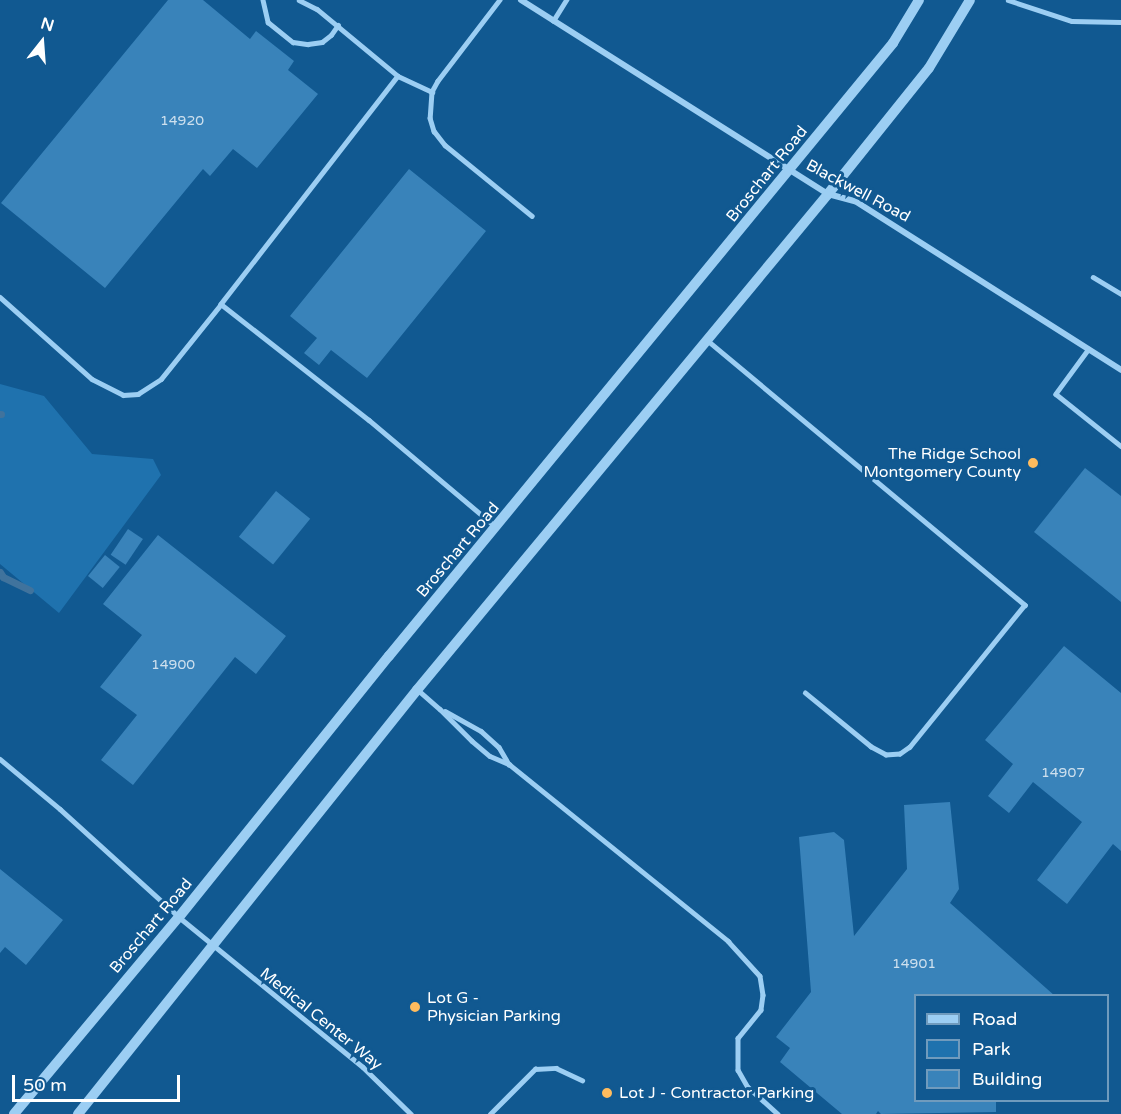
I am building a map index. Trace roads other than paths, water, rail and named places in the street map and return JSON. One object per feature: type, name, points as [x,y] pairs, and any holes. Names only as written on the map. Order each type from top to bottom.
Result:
[{"type":"street","name":"Blackwell Road","points":[[520,0],[828,194],[855,201],[1121,369]]},
{"type":"street","name":"Broschart Road","points":[[14,1114],[179,917],[389,656],[893,44],[919,0]]},
{"type":"street","points":[[78,1114],[417,690],[929,69],[970,0]]},
{"type":"lane","points":[[263,0],[268,22],[293,42],[308,44],[322,42],[332,35],[338,25]]},
{"type":"lane","points":[[299,0],[317,9],[338,25],[398,76],[432,92]]},
{"type":"lane","points":[[500,0],[432,92],[430,118],[434,131],[445,145],[532,216]]},
{"type":"lane","points":[[553,21],[566,0]]},
{"type":"lane","points":[[1008,0],[1072,21],[1121,22]]},
{"type":"lane","points":[[0,297],[92,379],[123,395],[138,394],[156,383],[221,304],[398,76]]},
{"type":"lane","points":[[1093,277],[1121,294]]},
{"type":"lane","points":[[221,304],[369,420],[497,527]]},
{"type":"lane","points":[[707,340],[1025,604],[910,747],[900,754],[886,755],[871,747],[805,693]]},
{"type":"lane","points":[[1089,349],[1056,394],[1121,446]]},
{"type":"lane","points":[[417,690],[490,756],[509,764],[728,941],[760,976],[764,995],[761,1010],[738,1038],[738,1070],[748,1087],[778,1114]]},
{"type":"lane","points":[[440,709],[481,731],[499,747],[509,764]]},
{"type":"lane","name":"Medical Center Way","points":[[0,759],[60,808],[179,917],[363,1067],[411,1114]]},
{"type":"lane","points":[[490,1114],[535,1070],[556,1068],[582,1080]]},
{"type":"waterway","points":[[0,572],[3,577],[30,590]]},
{"type":"place","name":"The Ridge School Montgomery County","points":[[1033,463]]},
{"type":"place","name":"Lot G - Physician Parking","points":[[415,1007]]},
{"type":"place","name":"Lot J - Contractor Parking","points":[[607,1093]]}]
